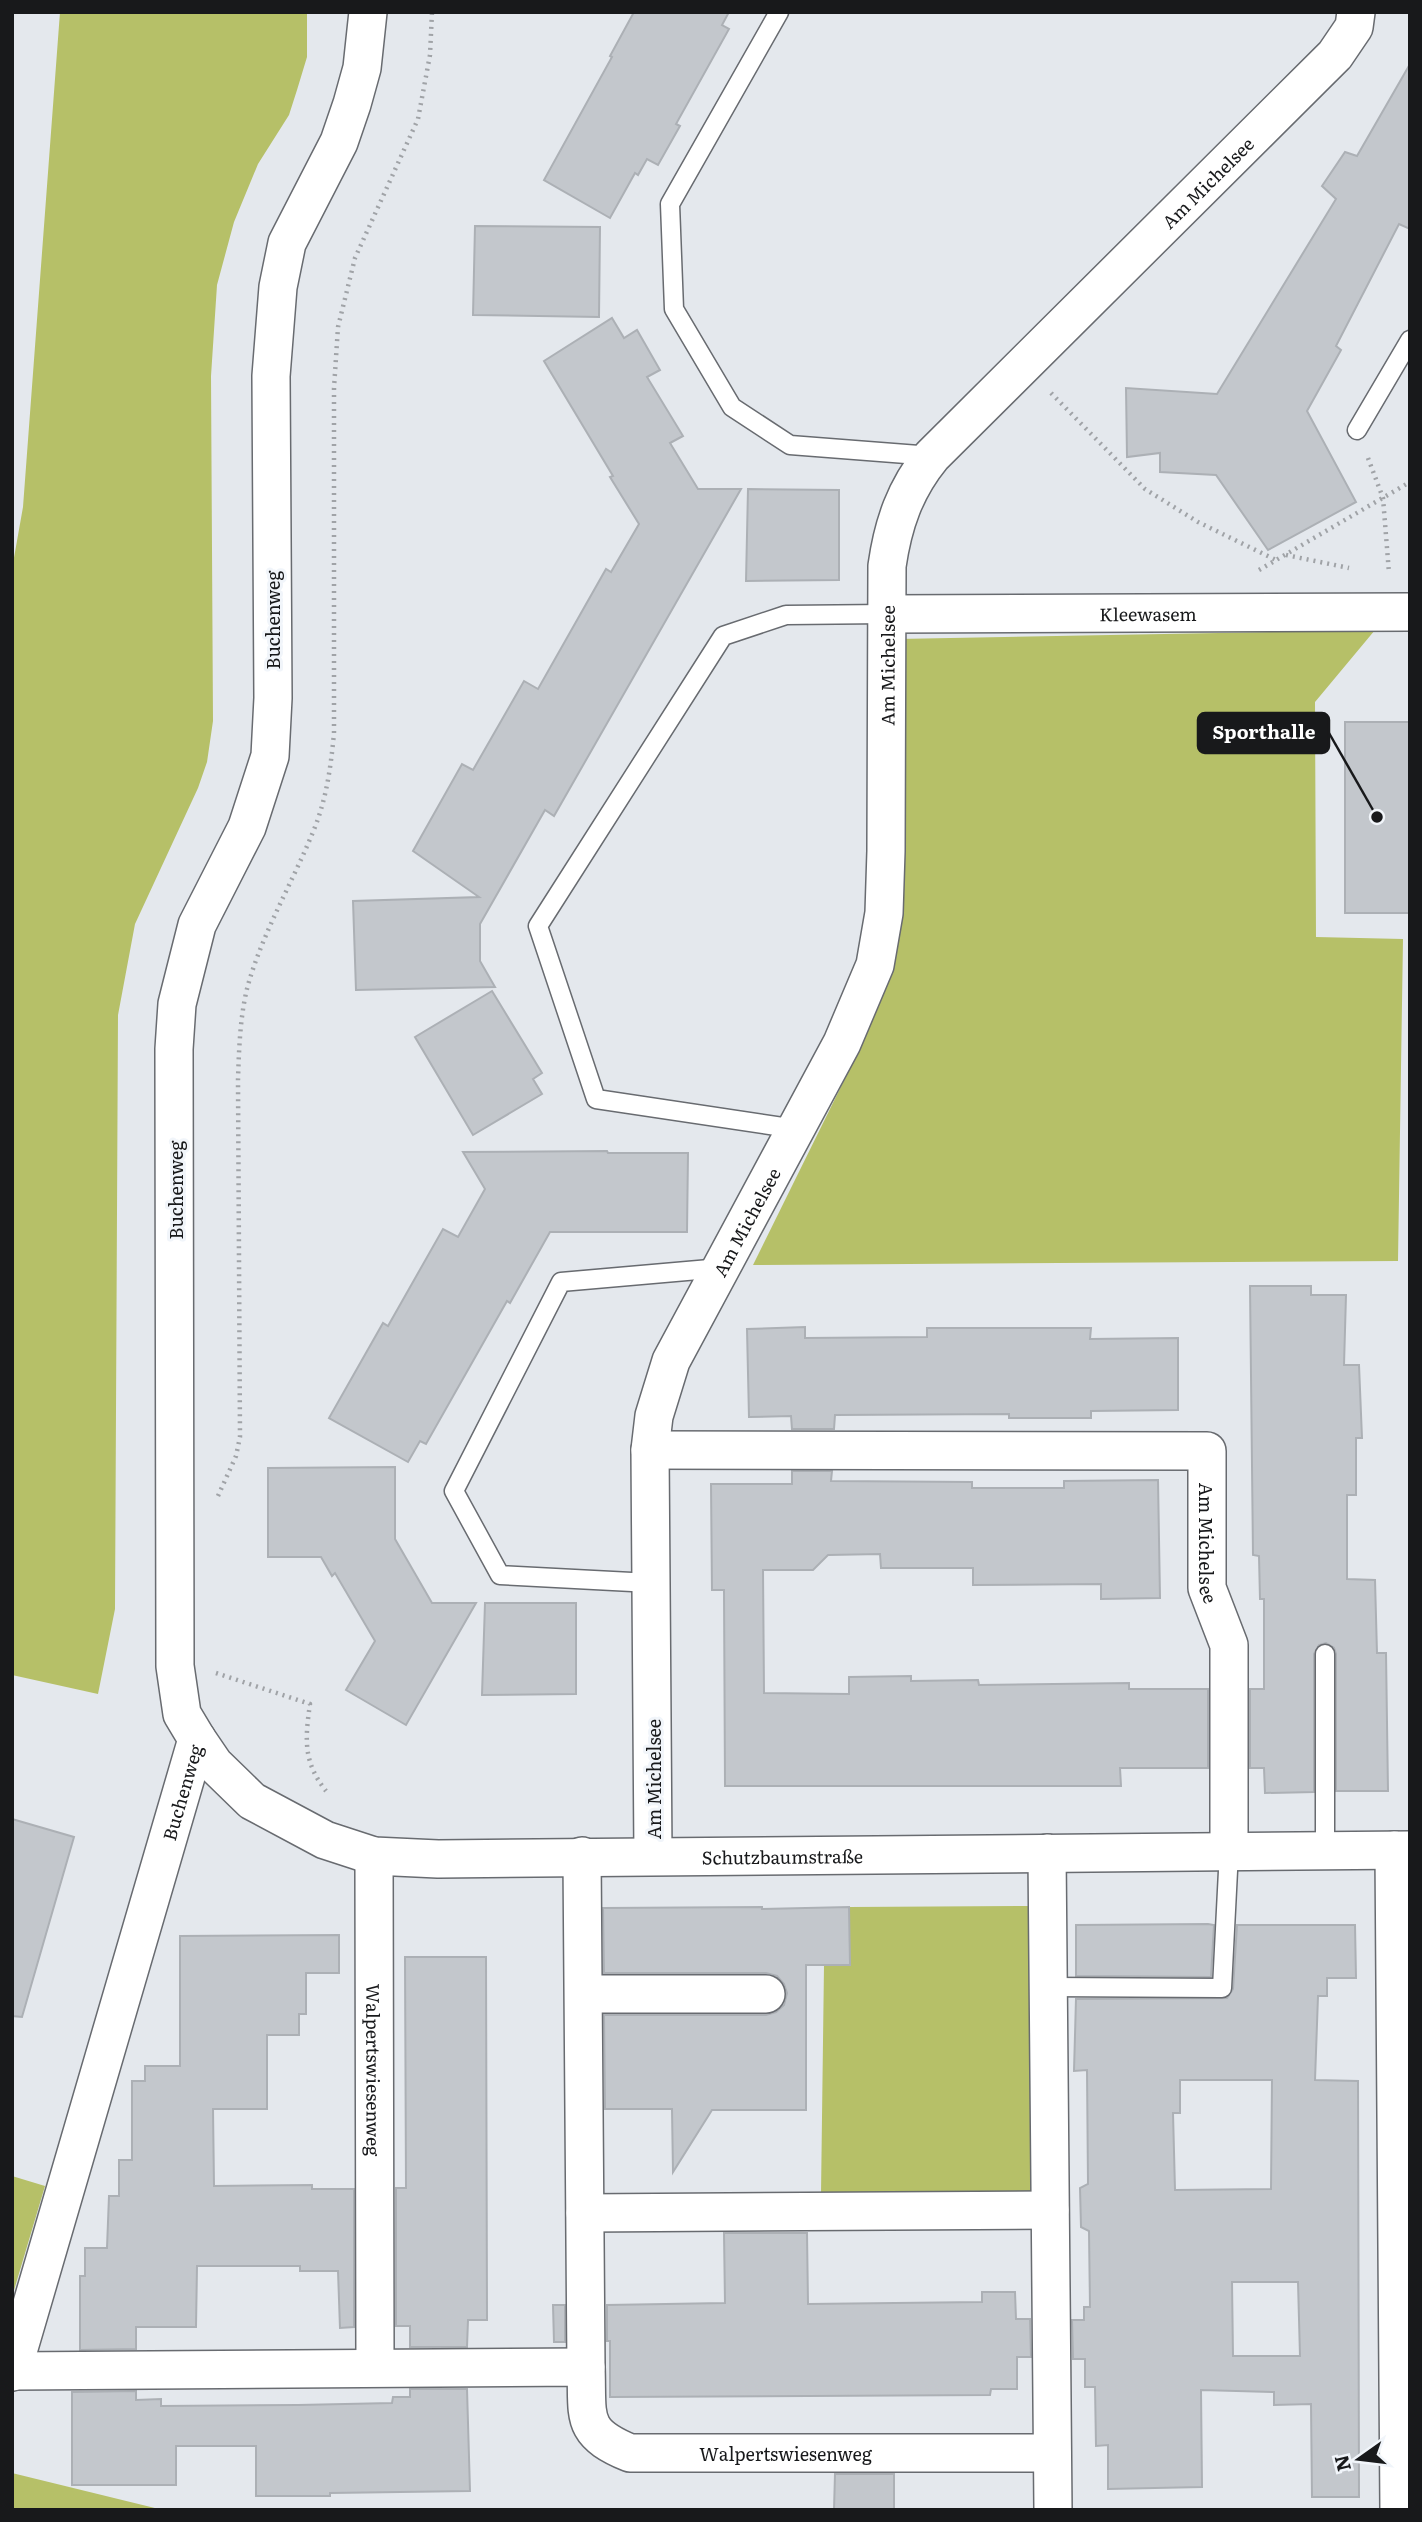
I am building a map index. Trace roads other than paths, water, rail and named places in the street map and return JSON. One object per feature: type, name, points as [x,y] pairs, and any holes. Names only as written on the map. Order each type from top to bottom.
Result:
[{"type":"street","name":"Buchenweg","points":[[12,2372],[197,1739],[182,1714],[175,1666],[174,1049],[177,1004],[197,925],[247,827],[270,755],[273,698],[271,376],[278,286],[287,243],[339,142],[352,104],[362,68],[368,12]]},
{"type":"street","name":"Am Michelsee","points":[[653,1856],[650,1451],[654,1416],[671,1361],[842,1043],[875,965],[884,913],[887,566],[892,534],[900,509],[917,474],[932,456],[1335,55],[1354,27],[1356,12]]},
{"type":"street","name":"Kleewasem","points":[[887,614],[1400,612]]},
{"type":"street","name":"Am Michelsee","points":[[650,1451],[1207,1451],[1207,1588],[1229,1645],[1229,1851]]},
{"type":"street","name":"Schutzbaumstraße","points":[[197,1739],[214,1764],[252,1801],[325,1840],[374,1856],[438,1859],[1402,1850]]},
{"type":"street","points":[[1399,2510],[1404,2449],[1402,1850]]},
{"type":"street","points":[[1046,1853],[1053,2510]]},
{"type":"street","name":"Walpertswiesenweg","points":[[374,1856],[375,2367]]},
{"type":"street","name":"Walpertswiesenweg","points":[[582,1856],[586,2367],[588,2415],[593,2431],[606,2443],[630,2454],[1052,2453]]},
{"type":"street","points":[[584,1994],[766,1994]]},
{"type":"street","points":[[585,2213],[1050,2210]]},
{"type":"street","points":[[12,2372],[586,2367]]},
{"type":"lane","points":[[779,12],[670,204],[674,309],[732,407],[790,444],[932,456]]},
{"type":"lane","points":[[1357,430],[1410,340]]},
{"type":"lane","points":[[796,1129],[596,1099],[538,926],[723,636],[786,615],[887,614]]},
{"type":"lane","points":[[651,1583],[500,1575],[454,1490],[561,1282],[721,1268]]},
{"type":"lane","points":[[1325,1654],[1325,1850]]},
{"type":"lane","points":[[1048,1987],[1222,1988],[1229,1851]]},
{"type":"place","name":"Sporthalle","points":[[1377,817]]}]
